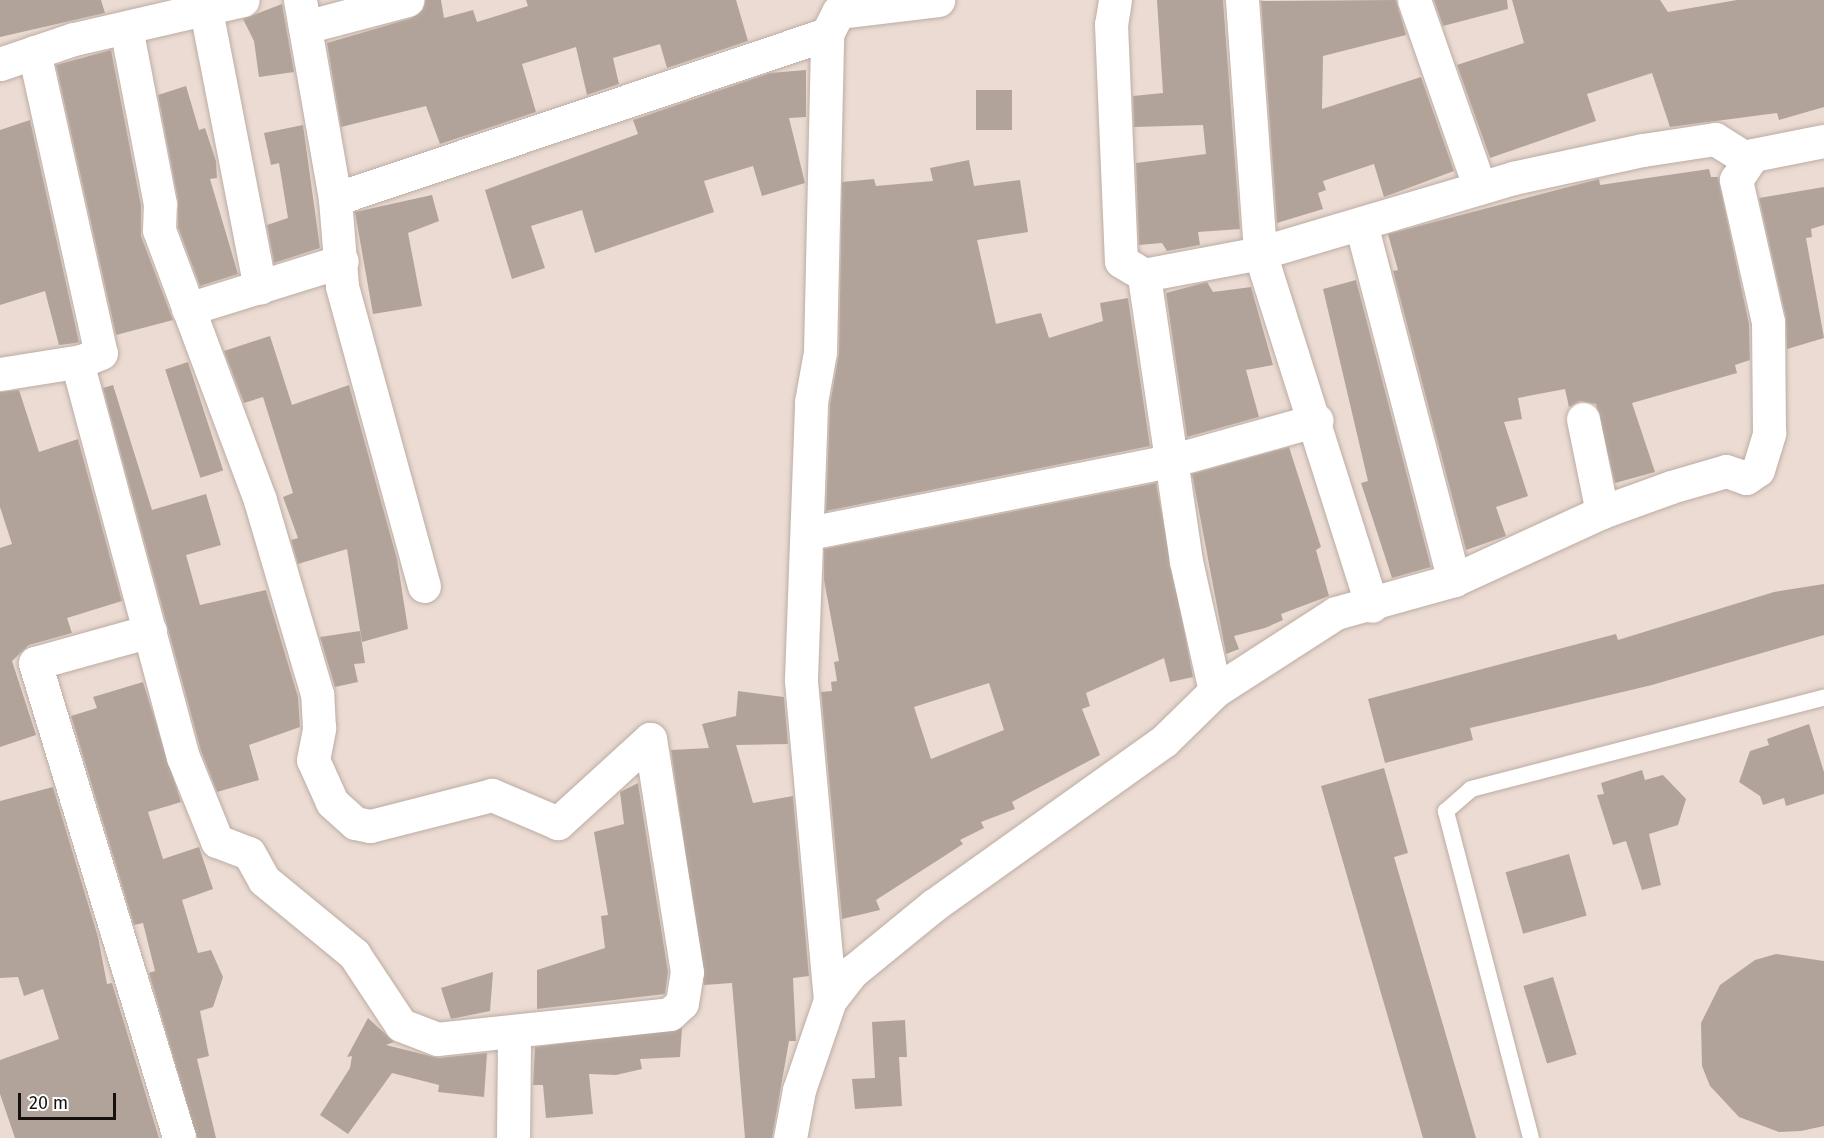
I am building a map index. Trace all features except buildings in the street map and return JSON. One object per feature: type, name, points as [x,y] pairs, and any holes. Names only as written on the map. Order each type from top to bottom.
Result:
[{"type":"street","points":[[0,64],[34,52],[126,28],[204,4],[243,0]]},
{"type":"street","points":[[407,0],[303,14],[334,199],[345,297],[424,586]]},
{"type":"street","points":[[830,1000],[801,679],[809,534],[827,34],[838,12],[878,2],[938,0]]},
{"type":"street","points":[[1115,0],[1112,24],[1121,261],[1144,275],[1260,253],[1480,188],[1715,139],[1748,160]]},
{"type":"street","points":[[1242,0],[1260,253],[1317,420],[1372,606]]},
{"type":"street","points":[[1414,0],[1480,188]]},
{"type":"street","points":[[204,4],[260,288]]},
{"type":"street","points":[[81,361],[112,504],[150,631],[183,757],[217,841],[249,853],[264,880],[354,954],[401,1025],[437,1039],[514,1034],[649,1020],[670,1014],[682,1003],[687,990],[682,919],[650,739],[558,823],[492,795],[370,826],[355,823],[332,802],[313,759],[318,713],[303,648],[260,500],[159,230],[160,204],[126,28]]},
{"type":"street","points":[[334,199],[827,34]]},
{"type":"street","points":[[0,374],[81,361],[100,353],[34,52]]},
{"type":"street","points":[[790,1138],[799,1090],[830,1000],[853,971],[934,904],[1164,741],[1215,692],[1336,613],[1372,606],[1454,579],[1602,512],[1726,471],[1746,478],[1768,452],[1768,322],[1736,180],[1748,160],[1824,141]]},
{"type":"street","points":[[1360,225],[1454,579]]},
{"type":"street","points":[[188,309],[342,261]]},
{"type":"street","points":[[1144,275],[1174,460],[1198,634],[1215,692]]},
{"type":"street","points":[[1583,419],[1602,512]]},
{"type":"street","points":[[809,534],[1174,460],[1317,420]]},
{"type":"street","points":[[150,631],[35,663],[178,1138]]},
{"type":"street","points":[[513,1138],[514,1034]]},
{"type":"lane","points":[[1531,1138],[1446,811],[1471,789],[1824,698]]}]
